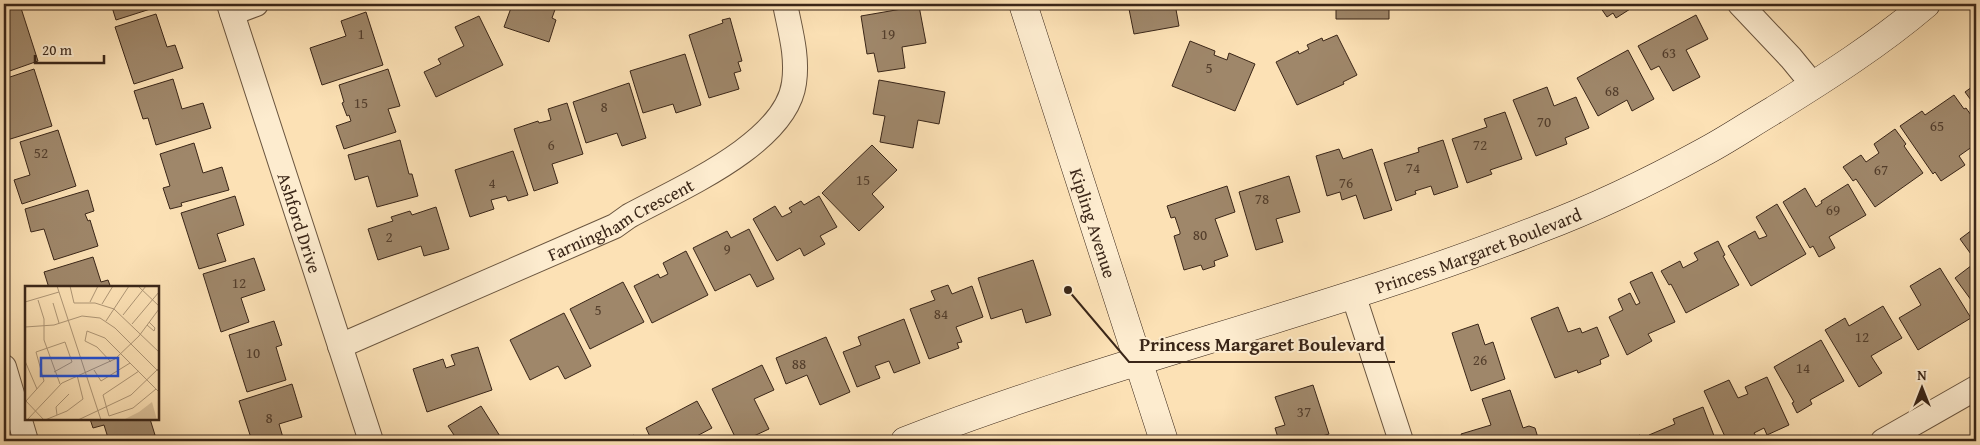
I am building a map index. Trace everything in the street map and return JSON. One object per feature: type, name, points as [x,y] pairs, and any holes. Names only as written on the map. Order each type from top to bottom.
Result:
[{"type":"street","points":[[230,8],[256,4]]},
{"type":"street","name":"Farningham Crescent","points":[[340,346],[615,226],[629,216],[727,162],[751,146],[772,125],[787,105],[794,84],[794,50],[785,4]]},
{"type":"street","name":"Kipling Avenue","points":[[1023,4],[1164,441]]},
{"type":"street","points":[[1740,4],[1791,58],[1814,86]]},
{"type":"street","name":"Princess Margaret Boulevard","points":[[921,438],[983,412],[1467,257],[1541,229],[1624,192],[1704,152],[1854,60],[1926,4]]},
{"type":"street","name":"Ashford Drive","points":[[230,8],[371,441]]},
{"type":"street","points":[[1353,294],[1401,441]]},
{"type":"street","points":[[4,367],[26,441]]},
{"type":"street","points":[[1883,441],[1976,388]]},
{"type":"building","points":[[111,4],[166,4],[116,20]]},
{"type":"building","points":[[505,4],[557,4],[552,18],[556,20],[549,42],[504,27],[511,8],[504,6]]},
{"type":"building","points":[[858,4],[880,4],[860,10]]},
{"type":"building","points":[[1128,4],[1175,4],[1179,26],[1134,34]]},
{"type":"building","points":[[1336,4],[1389,4],[1389,19],[1336,19]]},
{"type":"building","points":[[1598,4],[1638,4],[1616,18],[1613,13],[1607,17]]},
{"type":"building","points":[[20,5],[38,61],[4,73],[4,10]]},
{"type":"building","points":[[919,6],[926,43],[902,47],[905,68],[878,72],[874,53],[867,54],[861,16]]},
{"type":"building","points":[[366,12],[383,65],[322,85],[310,48],[346,36],[341,21]]},
{"type":"building","points":[[156,14],[167,47],[175,45],[183,68],[134,84],[115,27]]},
{"type":"building","points":[[1696,15],[1708,39],[1686,50],[1700,77],[1673,91],[1659,66],[1651,70],[1638,46]]},
{"type":"building","points":[[479,16],[503,65],[436,97],[424,72],[441,64],[438,59],[464,46],[455,27]]},
{"type":"building","points":[[730,18],[742,61],[738,62],[741,71],[734,73],[739,89],[709,98],[689,35],[723,23],[722,20]]},
{"type":"building","points":[[1337,35],[1357,75],[1343,82],[1344,84],[1297,105],[1276,62],[1298,51],[1299,54],[1309,49],[1307,45],[1322,38],[1323,41]]},
{"type":"building","points":[[1190,41],[1215,51],[1214,55],[1227,60],[1229,53],[1255,64],[1235,111],[1172,86]]},
{"type":"building","points":[[1628,50],[1654,99],[1632,111],[1627,100],[1598,116],[1577,78]]},
{"type":"building","points":[[685,54],[701,105],[676,113],[673,104],[643,113],[630,71]]},
{"type":"building","points":[[34,69],[52,126],[4,141],[4,114],[8,113],[4,98],[4,79]]},
{"type":"building","points":[[388,69],[400,106],[388,109],[396,132],[344,149],[336,126],[351,121],[342,103],[344,102],[339,85]]},
{"type":"building","points":[[173,79],[182,109],[203,103],[211,128],[156,145],[148,118],[143,119],[134,91]]},
{"type":"building","points":[[879,80],[945,92],[939,124],[918,120],[913,148],[880,142],[885,116],[873,114]]},
{"type":"building","points":[[629,83],[646,138],[622,146],[617,133],[586,143],[573,102]]},
{"type":"building","points":[[1976,84],[1976,107],[1965,92]]},
{"type":"building","points":[[1547,87],[1554,106],[1576,97],[1589,128],[1565,138],[1567,144],[1536,156],[1513,100]]},
{"type":"building","points":[[1954,95],[1976,122],[1976,144],[1959,156],[1965,165],[1941,181],[1935,172],[1933,174],[1900,126],[1922,111],[1925,115]]},
{"type":"building","points":[[567,103],[583,154],[552,164],[558,183],[534,191],[514,129],[538,121],[539,123],[551,120],[548,109]]},
{"type":"building","points":[[1505,112],[1522,159],[1490,170],[1492,174],[1467,183],[1452,139],[1487,127],[1484,119]]},
{"type":"building","points":[[1895,129],[1906,144],[1904,146],[1923,173],[1875,207],[1856,179],[1853,181],[1843,167],[1861,155],[1866,162],[1879,153],[1874,144]]},
{"type":"building","points":[[58,130],[76,186],[22,204],[14,180],[30,175],[20,142]]},
{"type":"building","points":[[400,140],[409,174],[412,174],[418,196],[377,207],[368,176],[355,180],[348,155]]},
{"type":"building","points":[[1443,140],[1458,187],[1434,195],[1431,186],[1415,191],[1416,194],[1396,201],[1384,163],[1419,152],[1418,148]]},
{"type":"building","points":[[194,143],[203,173],[222,167],[229,190],[181,203],[182,206],[170,209],[163,188],[170,186],[160,154]]},
{"type":"building","points":[[872,145],[897,170],[872,194],[884,207],[859,231],[822,193]]},
{"type":"building","points":[[1339,149],[1343,159],[1372,149],[1392,210],[1364,219],[1356,195],[1342,200],[1340,192],[1327,196],[1316,156]]},
{"type":"building","points":[[513,151],[528,195],[508,201],[506,196],[491,200],[494,209],[470,217],[455,170]]},
{"type":"building","points":[[1289,176],[1300,212],[1276,219],[1283,242],[1256,250],[1239,192]]},
{"type":"building","points":[[1848,184],[1866,215],[1829,237],[1835,248],[1819,257],[1813,246],[1810,248],[1783,202],[1805,188],[1816,207],[1822,203],[1821,201]]},
{"type":"building","points":[[1227,186],[1235,212],[1215,219],[1228,256],[1214,261],[1215,266],[1203,270],[1201,265],[1184,270],[1174,236],[1180,234],[1180,232],[1175,217],[1171,218],[1167,206]]},
{"type":"building","points":[[88,190],[94,211],[85,214],[88,221],[90,220],[98,246],[54,260],[44,229],[31,232],[25,209]]},
{"type":"building","points":[[235,196],[244,225],[217,234],[226,261],[199,269],[181,213]]},
{"type":"building","points":[[819,196],[837,227],[820,236],[825,244],[804,256],[800,248],[777,261],[753,219],[775,206],[782,217],[792,212],[789,208],[801,201],[804,205]]},
{"type":"building","points":[[1777,204],[1806,254],[1751,286],[1728,246],[1755,231],[1759,239],[1767,236],[1756,217]]},
{"type":"building","points":[[436,207],[449,249],[424,256],[421,246],[378,260],[368,229],[393,221],[391,217],[410,211],[412,215]]},
{"type":"building","points":[[1976,227],[1976,261],[1960,239]]},
{"type":"building","points":[[749,229],[774,279],[757,287],[750,274],[715,291],[693,248],[727,231],[731,238]]},
{"type":"building","points":[[1718,241],[1725,255],[1723,256],[1739,285],[1686,313],[1671,284],[1669,285],[1661,271],[1680,261],[1683,268],[1698,260],[1694,253]]},
{"type":"building","points":[[686,251],[708,295],[652,323],[634,286],[658,274],[660,278],[668,274],[663,263]]},
{"type":"building","points":[[93,257],[101,282],[108,280],[110,286],[48,286],[44,272]]},
{"type":"building","points":[[254,258],[265,290],[241,298],[249,322],[221,332],[203,274]]},
{"type":"building","points":[[1033,260],[1051,315],[1026,323],[1022,309],[991,319],[978,278]]},
{"type":"building","points":[[1976,262],[1976,302],[1974,304],[1955,278]]},
{"type":"building","points":[[1940,268],[1971,318],[1918,350],[1899,318],[1921,305],[1910,286]]},
{"type":"building","points":[[1652,272],[1675,322],[1648,334],[1652,341],[1627,355],[1609,317],[1623,310],[1618,299],[1630,293],[1636,305],[1640,303],[1630,282]]},
{"type":"building","points":[[623,282],[644,322],[590,349],[570,309]]},
{"type":"building","points":[[948,285],[952,294],[972,286],[983,317],[956,327],[962,342],[957,343],[959,348],[929,359],[910,309],[935,300],[931,291]]},
{"type":"building","points":[[1883,306],[1902,338],[1871,356],[1882,373],[1859,387],[1825,330],[1845,318],[1849,326]]},
{"type":"building","points":[[1558,307],[1568,332],[1580,328],[1582,333],[1597,327],[1609,356],[1600,360],[1601,364],[1578,373],[1577,370],[1555,378],[1531,318]]},
{"type":"building","points":[[564,313],[591,366],[565,379],[558,366],[530,380],[510,340]]},
{"type":"building","points":[[904,319],[920,363],[894,373],[889,361],[875,366],[880,378],[857,387],[843,352],[861,345],[858,337]]},
{"type":"building","points":[[274,321],[282,345],[276,347],[286,380],[247,392],[229,335]]},
{"type":"building","points":[[1478,324],[1485,345],[1493,342],[1505,379],[1471,391],[1452,333]]},
{"type":"building","points":[[826,337],[850,392],[820,405],[807,375],[786,384],[776,358]]},
{"type":"building","points":[[1821,340],[1844,381],[1810,400],[1812,404],[1797,413],[1792,403],[1794,402],[1774,367]]},
{"type":"building","points":[[478,347],[492,390],[427,412],[413,369],[443,359],[446,368],[455,365],[451,355]]},
{"type":"building","points":[[762,365],[774,390],[754,399],[769,429],[743,441],[737,441],[712,389]]},
{"type":"building","points":[[1767,377],[1789,425],[1767,435],[1764,428],[1754,433],[1756,436],[1746,441],[1744,437],[1736,441],[1727,441],[1704,391],[1729,380],[1738,398],[1748,394],[1745,387]]},
{"type":"building","points":[[292,384],[302,417],[279,424],[284,441],[252,441],[239,401]]},
{"type":"building","points":[[1313,385],[1329,434],[1306,441],[1279,441],[1275,428],[1285,425],[1275,397]]},
{"type":"building","points":[[1510,390],[1523,428],[1529,426],[1535,428],[1539,441],[1464,441],[1461,434],[1491,425],[1482,399]]},
{"type":"building","points":[[697,401],[712,428],[695,437],[697,441],[652,441],[646,428]]},
{"type":"building","points":[[481,406],[503,441],[458,441],[448,426]]},
{"type":"building","points":[[1703,407],[1716,441],[1652,441],[1649,435],[1675,424],[1673,419]]},
{"type":"building","points":[[90,420],[150,420],[155,435],[135,441],[109,441],[104,425],[93,428]]},
{"type":"building","points":[[634,435],[638,441],[624,441]]},
{"type":"building","points":[[1640,435],[1642,441],[1624,441]]},
{"type":"place","name":"Princess Margaret Boulevard","points":[[1068,290]]}]
